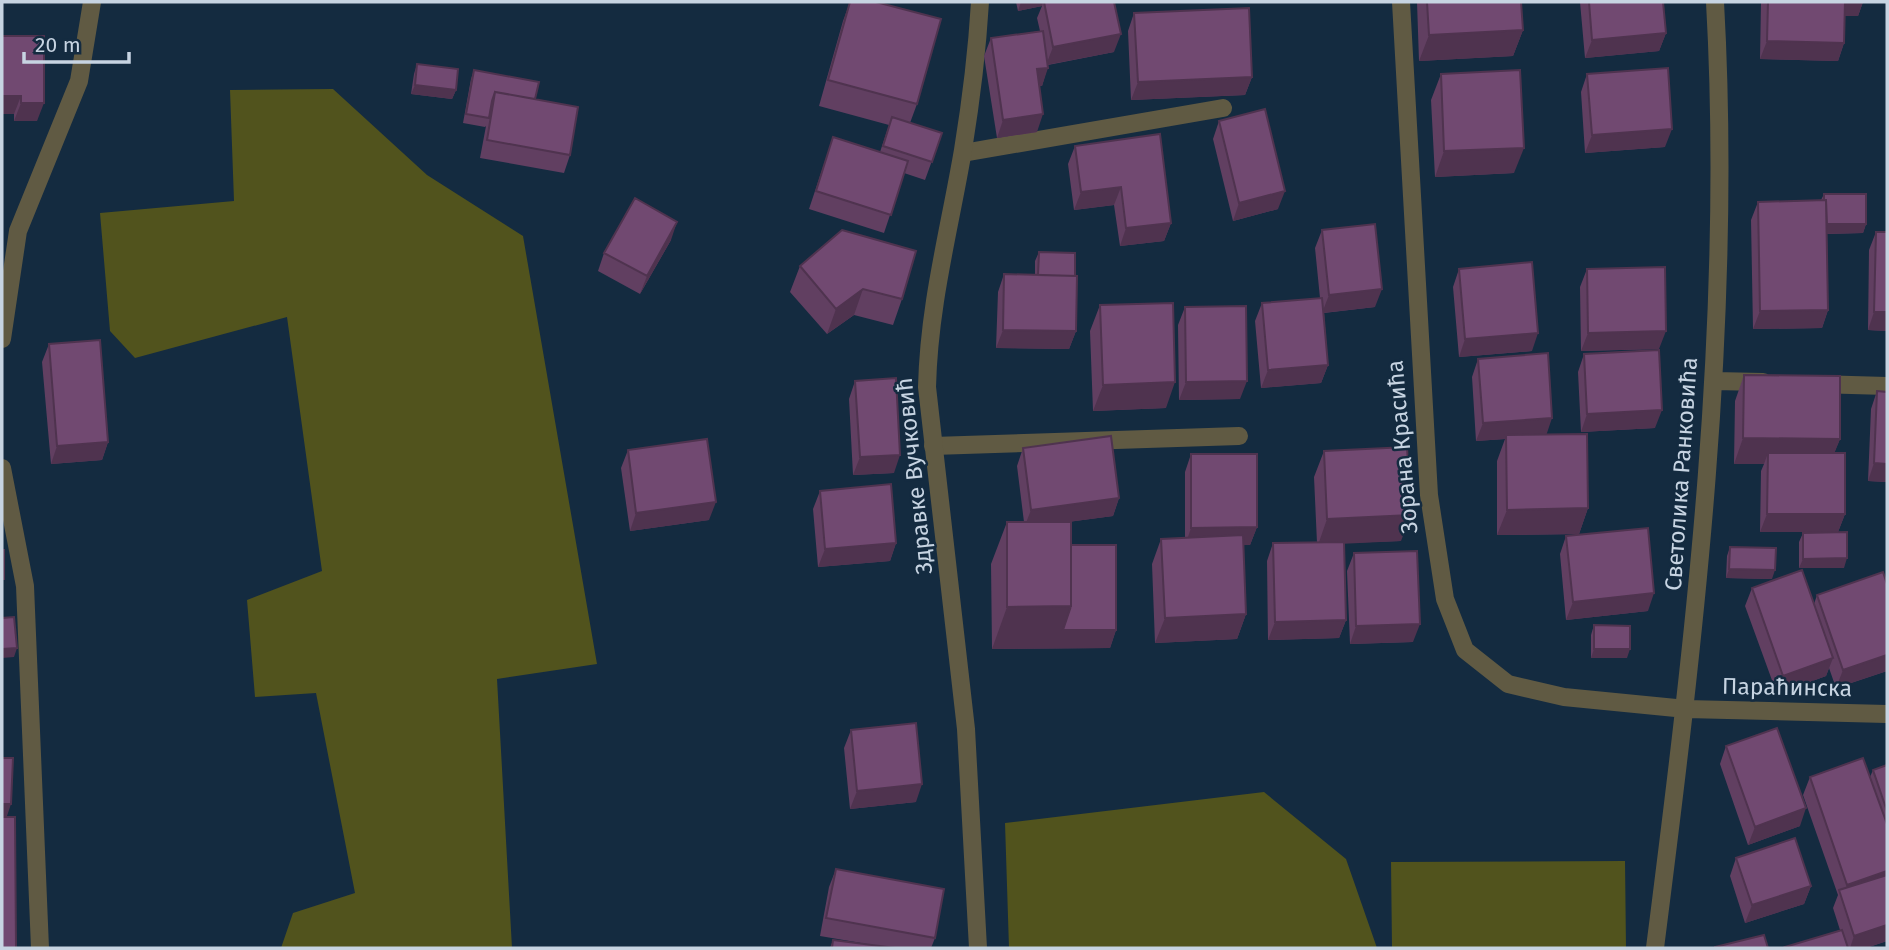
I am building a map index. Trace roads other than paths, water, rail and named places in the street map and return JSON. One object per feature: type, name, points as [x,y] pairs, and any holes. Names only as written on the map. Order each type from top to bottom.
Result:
[{"type":"street","points":[[2,339],[18,231],[79,81],[92,2]]},
{"type":"street","name":"Здравке Вучковић","points":[[978,948],[976,865],[966,729],[927,387],[928,332],[963,153],[976,64],[980,2]]},
{"type":"street","name":"Зорана Красића","points":[[1401,2],[1422,417],[1435,547],[1445,600],[1454,625],[1465,650],[1508,684],[1577,698],[1686,709]]},
{"type":"street","name":"Светолика Ранковића","points":[[1655,948],[1686,709],[1714,381],[1721,108],[1715,2]]},
{"type":"street","points":[[963,153],[1223,108]]},
{"type":"street","points":[[1714,381],[1887,386]]},
{"type":"street","points":[[933,446],[1239,436]]},
{"type":"street","points":[[2,468],[25,586],[40,948]]},
{"type":"street","name":"Параћинска","points":[[1686,709],[1887,714]]}]
